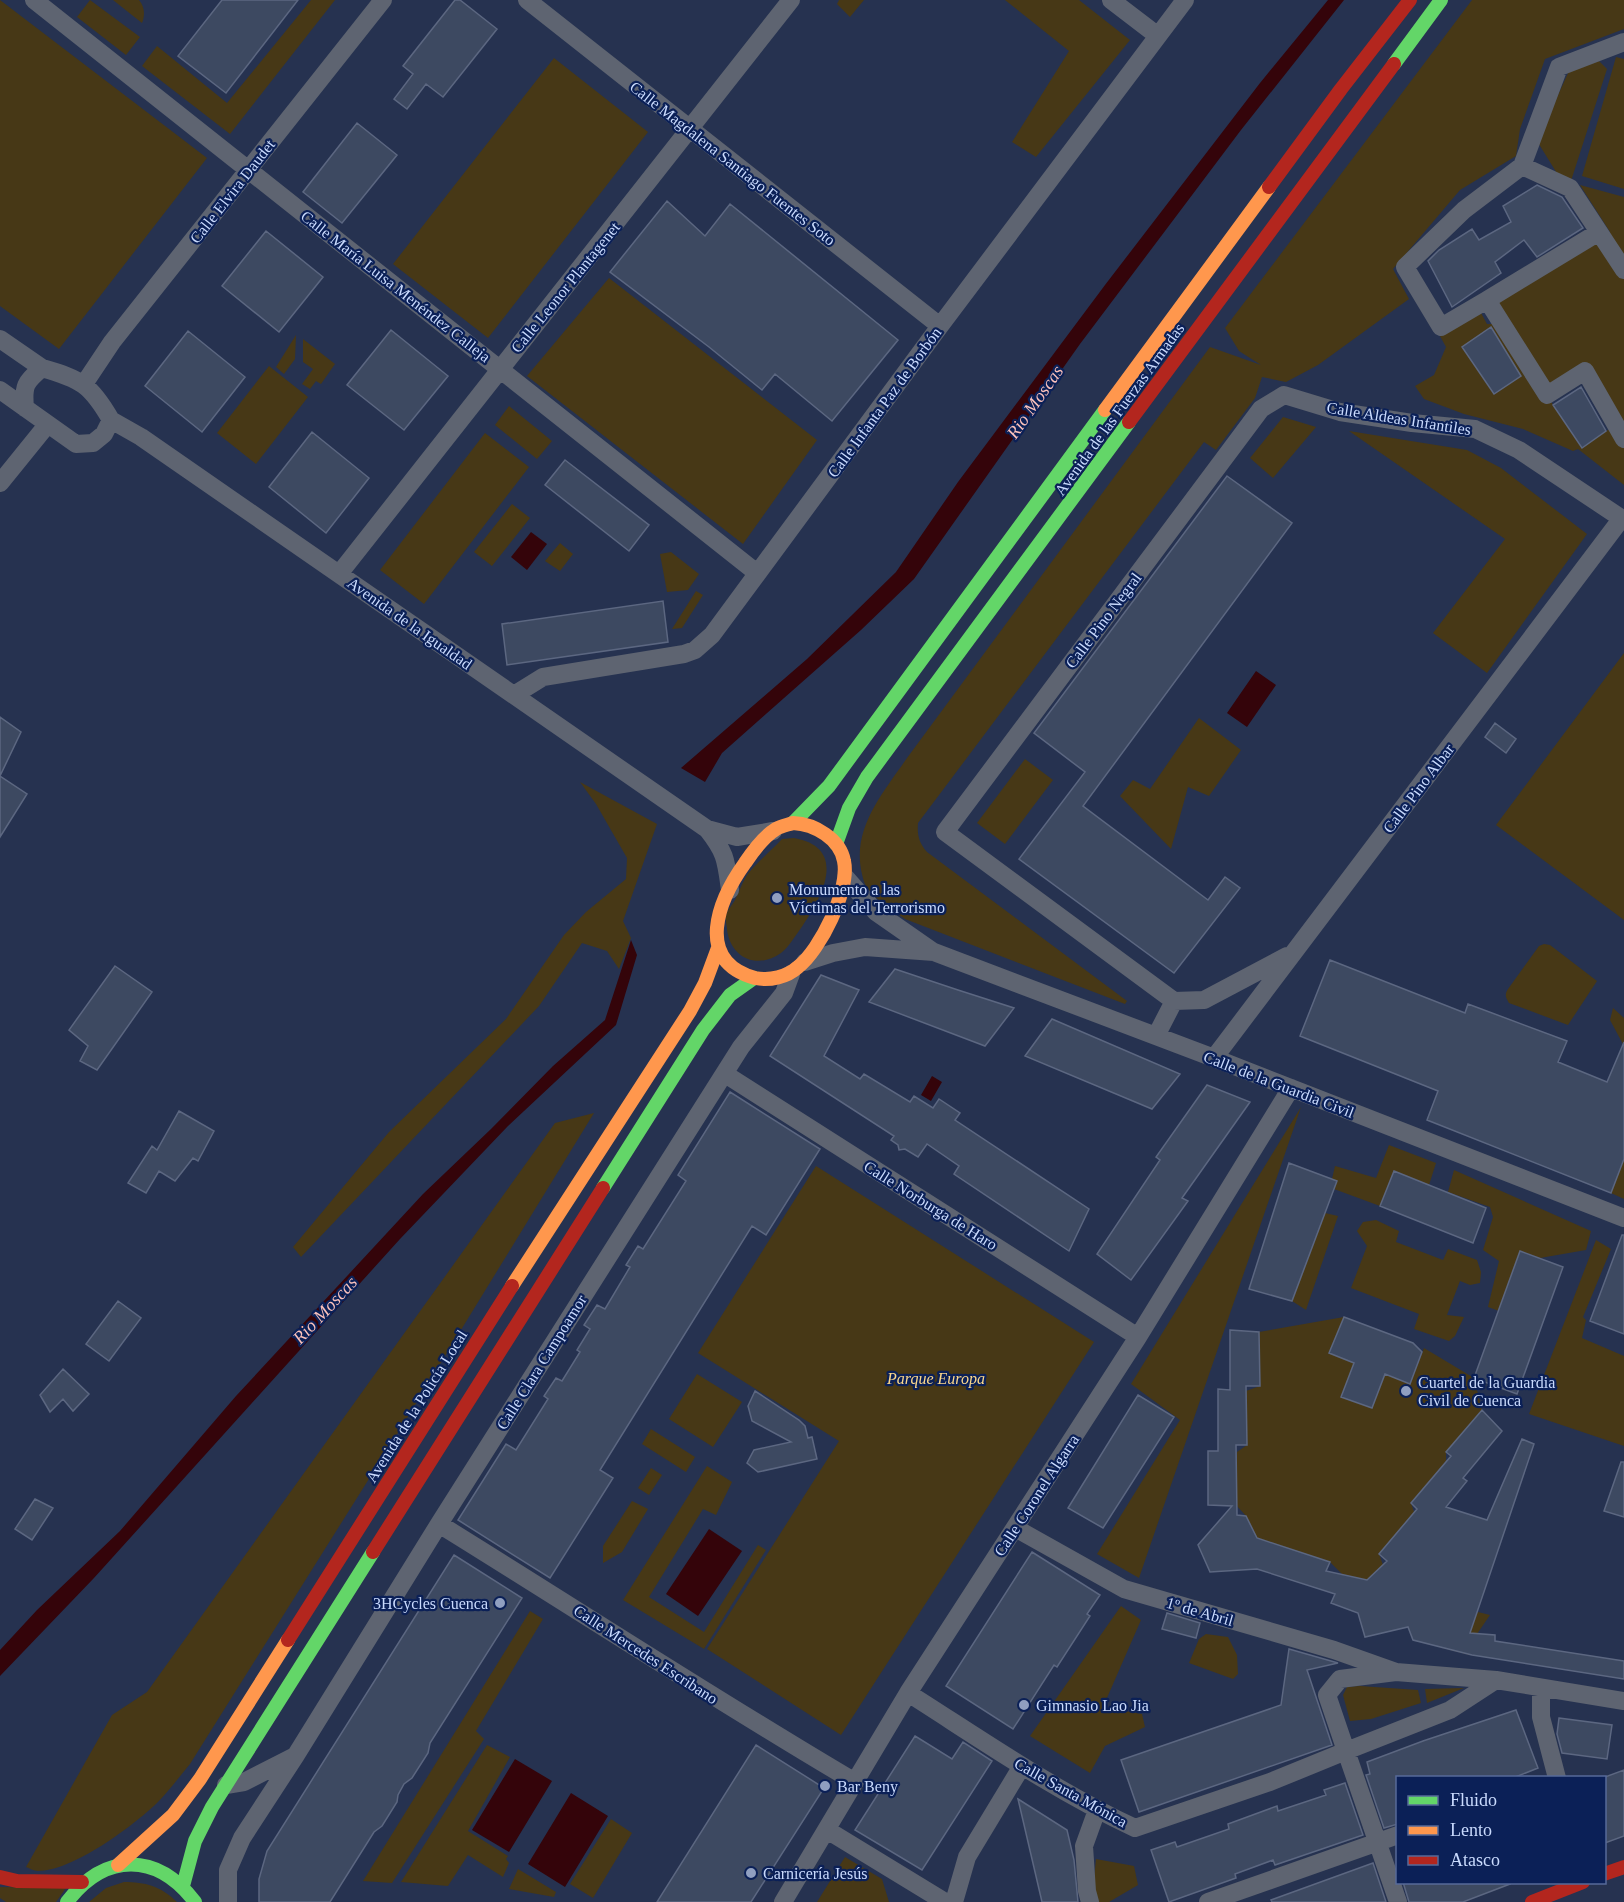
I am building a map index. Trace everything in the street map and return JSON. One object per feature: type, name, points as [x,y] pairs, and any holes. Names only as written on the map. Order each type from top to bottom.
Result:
[{"type":"main road","name":"Avenida de las Fuerzas Armadas","points":[[793,823],[829,786],[1327,108],[1410,0]]},
{"type":"main road","name":"Avenida de las Fuerzas Armadas","points":[[836,844],[849,808],[867,777],[1441,0]]},
{"type":"main road","points":[[793,823],[812,826],[836,844],[845,864],[846,878],[843,891],[832,917],[798,968],[775,978],[754,978],[725,959],[718,948],[715,931],[718,918],[730,890],[748,859],[773,831],[793,823]]},
{"type":"main road","name":"Avenida de la Policía Local","points":[[118,1865],[173,1815],[197,1785],[527,1262],[690,1011],[705,983],[718,948]]},
{"type":"main road","points":[[183,1886],[202,1824],[226,1785],[708,1023],[730,995],[754,978]]},
{"type":"main road","points":[[67,1902],[82,1882],[95,1873],[118,1865],[133,1863],[149,1866],[171,1875],[195,1902]]},
{"type":"main road","points":[[1606,1874],[1624,1867]]},
{"type":"main road","points":[[0,1877],[17,1881],[82,1882]]},
{"type":"main road","points":[[1532,1902],[1578,1884]]},
{"type":"street","name":"Calle María Luisa Menéndez Calleja","points":[[34,0],[500,367],[757,573]]},
{"type":"street","name":"Calle Elvira Daudet","points":[[84,384],[112,342],[383,0]]},
{"type":"street","name":"Calle Magdalena Santiago Fuentes Soto","points":[[527,0],[940,326]]},
{"type":"street","name":"Calle Leonor Plantagenet","points":[[339,574],[791,0]]},
{"type":"street","points":[[1111,0],[1158,36]]},
{"type":"street","name":"Calle Infanta Paz de Borbón","points":[[514,695],[543,677],[670,657],[695,650],[712,635],[1185,0]]},
{"type":"street","points":[[1599,232],[1441,327],[1404,267],[1464,210],[1522,166],[1559,67],[1624,42]]},
{"type":"street","points":[[1522,166],[1570,188],[1624,270]]},
{"type":"street","points":[[1486,300],[1547,395],[1585,371],[1624,439]]},
{"type":"street","points":[[0,339],[42,368],[63,374],[84,384],[99,399],[111,420],[104,434],[93,443],[76,444],[0,390]]},
{"type":"street","points":[[25,408],[24,389],[30,378],[42,368]]},
{"type":"street","name":"Calle Aldeas Infantiles","points":[[1261,409],[1284,395],[1340,411],[1412,423],[1475,429],[1519,450],[1623,519]]},
{"type":"street","name":"Calle Pino Negral","points":[[1174,1001],[945,832],[1261,409]]},
{"type":"street","name":"Avenida de la Igualdad","points":[[111,420],[141,437],[707,829],[722,849],[726,859],[730,890]]},
{"type":"street","points":[[0,483],[47,425]]},
{"type":"street","name":"Calle Pino Albar","points":[[1214,1058],[1623,519]]},
{"type":"street","name":"Avenida de la Igualdad","points":[[707,829],[738,837],[773,831]]},
{"type":"street","name":"Calle de la Guardia Civil","points":[[846,878],[876,912],[934,952],[1214,1058],[1624,1218]]},
{"type":"street","name":"Calle de la Guardia Civil","points":[[798,968],[833,953],[865,947],[934,952]]},
{"type":"street","points":[[1156,1036],[1174,1001],[1204,1000],[1293,953]]},
{"type":"street","name":"Calle Clara Campoamor","points":[[228,1902],[226,1878],[237,1848],[741,1047],[784,993],[798,968]]},
{"type":"street","name":"Calle Norburga de Haro","points":[[725,1074],[1138,1337]]},
{"type":"street","name":"Calle Coronel Algarra","points":[[783,1902],[908,1693],[1138,1337],[1291,1088]]},
{"type":"street","name":"Calle Mercedes Escribano","points":[[439,1524],[739,1714],[855,1782]]},
{"type":"street","name":"1º de Abril","points":[[1015,1528],[1124,1589],[1334,1650],[1396,1672]]},
{"type":"street","points":[[1398,1902],[1326,1695],[1340,1679],[1396,1672],[1496,1680],[1624,1701]]},
{"type":"street","name":"Calle Santa Mónica","points":[[908,1693],[1022,1766],[1097,1810],[1135,1828],[1270,1782],[1450,1710],[1496,1680]]},
{"type":"street","points":[[1541,1688],[1541,1717],[1554,1776]]},
{"type":"street","points":[[226,1785],[244,1782],[296,1755]]},
{"type":"street","points":[[954,1902],[967,1857],[1022,1766]]},
{"type":"street","points":[[1090,1902],[1087,1891],[1084,1846],[1097,1810]]},
{"type":"street","points":[[827,1830],[945,1902]]},
{"type":"street","points":[[1208,1902],[1396,1836]]},
{"type":"green space","points":[[0,0],[207,158],[59,349],[0,306]]},
{"type":"green space","points":[[90,0],[140,37],[126,55],[77,17]]},
{"type":"green space","points":[[113,0],[139,0],[144,11],[142,23]]},
{"type":"green space","points":[[311,0],[335,0],[230,134],[142,66],[157,46],[227,103]]},
{"type":"green space","points":[[839,0],[864,0],[850,17],[837,4]]},
{"type":"green space","points":[[1005,0],[1079,0],[1130,40],[1036,157],[1012,142],[1069,51]]},
{"type":"green space","points":[[1472,0],[1624,0],[1624,29],[1545,59],[1520,129],[1516,156],[1460,190],[1393,269],[1409,299],[1318,365],[1286,382],[1262,377],[1255,398],[1216,450],[1204,442],[918,823],[919,839],[927,852],[1127,1001],[1125,1004],[905,919],[873,894],[865,884],[862,874],[861,842],[871,812],[879,798],[1210,347],[1261,365],[1239,351],[1225,328]]},
{"type":"green space","points":[[1616,57],[1624,59],[1624,189],[1582,176]]},
{"type":"green space","points":[[554,58],[648,132],[488,338],[393,264]]},
{"type":"green space","points":[[1599,61],[1607,69],[1570,184],[1558,175],[1537,141],[1569,71]]},
{"type":"green space","points":[[1580,185],[1624,197],[1624,485],[1578,449],[1573,451],[1523,429],[1464,414],[1424,399],[1415,386],[1434,375],[1446,347],[1440,336],[1480,311],[1487,324],[1496,324],[1487,300],[1589,240],[1610,232]],"holes":[[[1582,373],[1611,428],[1581,447],[1550,400]]]},
{"type":"green space","points":[[609,278],[817,440],[743,544],[527,376]]},
{"type":"green space","points":[[296,335],[295,359],[284,374],[276,367]]},
{"type":"green space","points":[[303,339],[335,364],[321,384],[316,381],[310,389],[302,384],[313,369],[303,362]]},
{"type":"green space","points":[[269,366],[308,397],[256,464],[217,433]]},
{"type":"green space","points":[[509,406],[552,441],[537,459],[495,425]]},
{"type":"green space","points":[[1283,417],[1316,427],[1273,478],[1250,458]]},
{"type":"green space","points":[[1349,431],[1467,450],[1501,468],[1587,534],[1487,673],[1433,633],[1505,539]]},
{"type":"green space","points":[[485,433],[529,467],[424,604],[380,570]]},
{"type":"green space","points":[[512,504],[530,518],[492,566],[474,552]]},
{"type":"green space","points":[[560,543],[573,554],[560,571],[545,561]]},
{"type":"green space","points":[[671,552],[699,574],[688,590],[667,592],[660,554]]},
{"type":"green space","points":[[696,591],[703,595],[682,628],[672,629]]},
{"type":"green space","points":[[1624,653],[1624,920],[1496,825]]},
{"type":"green space","points":[[1199,718],[1241,750],[1209,796],[1188,787],[1171,849],[1120,796],[1133,780],[1150,789]]},
{"type":"green space","points":[[1025,759],[1053,780],[1005,844],[977,823]]},
{"type":"green space","points":[[580,782],[657,824],[623,921],[631,938],[619,969],[607,951],[582,943],[539,1006],[301,1257],[293,1247],[389,1132],[506,1019],[564,935],[586,912],[626,879],[627,858],[596,804]]},
{"type":"green space","points":[[794,838],[811,844],[822,852],[826,863],[826,876],[822,889],[809,916],[784,951],[763,961],[754,961],[740,954],[729,940],[727,914],[751,870],[782,839]]},
{"type":"green space","points":[[1550,945],[1597,981],[1568,1025],[1509,1003],[1506,998],[1508,989],[1539,946]]},
{"type":"green space","points":[[1613,1008],[1624,1018],[1624,1046],[1610,1020]]},
{"type":"green space","points":[[1301,1107],[1139,1578],[1097,1554],[1180,1420],[1131,1384]]},
{"type":"green space","points":[[594,1113],[399,1431],[190,1764],[157,1803],[102,1846],[68,1864],[52,1869],[38,1871],[26,1867],[112,1715],[147,1692],[555,1123]]},
{"type":"green space","points":[[1389,1145],[1436,1163],[1429,1185],[1394,1171],[1380,1206],[1334,1189],[1337,1181],[1332,1179],[1335,1166],[1376,1178]]},
{"type":"green space","points":[[1624,1159],[1624,1199],[1611,1193]]},
{"type":"green space","name":"Parque Europa","points":[[816,1166],[1094,1342],[841,1735],[707,1649],[839,1441],[698,1353]]},
{"type":"green space","points":[[1454,1170],[1591,1231],[1586,1250],[1540,1258],[1520,1251],[1499,1311],[1488,1307],[1499,1261],[1483,1250],[1493,1217],[1490,1207],[1448,1192]]},
{"type":"green space","points":[[1325,1213],[1338,1216],[1306,1310],[1292,1301]]},
{"type":"green space","points":[[1376,1220],[1399,1231],[1396,1242],[1443,1260],[1448,1249],[1477,1260],[1481,1272],[1480,1283],[1470,1285],[1460,1281],[1447,1315],[1464,1317],[1455,1336],[1449,1341],[1414,1329],[1419,1314],[1351,1288],[1367,1246],[1357,1231],[1363,1222]]},
{"type":"green space","points":[[1596,1240],[1611,1249],[1583,1317],[1586,1320],[1582,1338],[1624,1356],[1624,1446],[1529,1414]]},
{"type":"green space","points":[[1344,1317],[1329,1353],[1354,1363],[1342,1397],[1372,1408],[1385,1374],[1410,1384],[1424,1348],[1474,1378],[1482,1410],[1446,1452],[1446,1461],[1411,1503],[1414,1512],[1379,1554],[1383,1565],[1367,1580],[1342,1574],[1330,1562],[1261,1546],[1246,1516],[1237,1506],[1237,1452],[1247,1445],[1246,1391],[1260,1386],[1259,1332]]},
{"type":"green space","points":[[697,1374],[742,1402],[713,1447],[669,1419]]},
{"type":"green space","points":[[651,1429],[695,1457],[686,1472],[642,1444]]},
{"type":"green space","points":[[707,1466],[732,1482],[716,1515],[703,1509],[649,1597],[704,1632],[758,1545],[766,1550],[704,1649],[623,1600]]},
{"type":"green space","points":[[651,1468],[662,1475],[649,1495],[638,1488]]},
{"type":"green space","points":[[632,1501],[648,1509],[622,1552],[603,1563],[603,1546]]},
{"type":"green space","points":[[1121,1606],[1141,1620],[1103,1707],[1142,1714],[1145,1727],[1105,1746],[1090,1773],[1030,1736]]},
{"type":"green space","points":[[1458,1610],[1475,1617],[1478,1612],[1490,1615],[1477,1634],[1470,1655],[1443,1648]]},
{"type":"green space","points":[[530,1611],[543,1619],[476,1731],[484,1739],[392,1883],[363,1881]]},
{"type":"green space","points":[[1206,1634],[1228,1637],[1237,1655],[1238,1674],[1233,1679],[1189,1663],[1199,1639]]},
{"type":"green space","points":[[1347,1687],[1418,1690],[1421,1703],[1371,1719],[1350,1721],[1343,1695]]},
{"type":"green space","points":[[1464,1688],[1427,1703],[1425,1689]]},
{"type":"green space","points":[[487,1745],[510,1757],[468,1831],[508,1856],[506,1859],[509,1863],[503,1877],[468,1855],[448,1886],[401,1882]]},
{"type":"green space","points":[[611,1819],[632,1833],[593,1898],[570,1884]]},
{"type":"green space","points":[[845,1857],[882,1879],[889,1902],[817,1902]]},
{"type":"green space","points":[[1096,1859],[1134,1866],[1138,1885],[1109,1902],[1097,1902],[1093,1890]]},
{"type":"green space","points":[[518,1869],[556,1892],[554,1897],[509,1889]]},
{"type":"green space","points":[[124,1882],[152,1886],[165,1892],[177,1902],[89,1902],[106,1888]]},
{"type":"green space","points":[[0,1887],[66,1888],[56,1902],[6,1902],[0,1898]]},
{"type":"water","name":"Rio Moscas","points":[[1328,0],[1344,0],[1241,130],[1080,344],[914,579],[861,630],[722,753],[705,782],[681,768],[807,659],[896,572],[958,482],[1105,285],[1260,83]]},
{"type":"water","points":[[531,532],[547,544],[527,570],[511,557]]},
{"type":"water","points":[[1256,671],[1276,685],[1247,727],[1227,713]]},
{"type":"water","name":"Rio Moscas","points":[[631,940],[637,955],[616,1025],[508,1126],[400,1239],[94,1578],[0,1676],[0,1650],[37,1610],[120,1531],[236,1396],[423,1194],[553,1066],[605,1020]]},
{"type":"water","points":[[932,1076],[942,1082],[931,1101],[921,1095]]},
{"type":"water","points":[[709,1529],[742,1551],[698,1616],[666,1594]]},
{"type":"water","points":[[515,1759],[552,1781],[509,1852],[472,1830]]},
{"type":"water","points":[[571,1793],[608,1816],[565,1887],[528,1864]]},
{"type":"building","points":[[222,0],[298,0],[226,93],[178,56]]},
{"type":"building","points":[[455,0],[460,0],[497,29],[443,97],[426,84],[407,109],[394,99],[413,74],[403,66]]},
{"type":"building","points":[[357,123],[397,155],[342,223],[303,192]]},
{"type":"building","points":[[1537,185],[1562,197],[1583,228],[1537,257],[1524,240],[1495,262],[1501,273],[1452,307],[1428,261],[1439,250],[1472,229],[1479,240],[1511,222],[1503,206]]},
{"type":"building","points":[[667,201],[705,236],[730,204],[898,340],[832,421],[775,374],[762,390],[610,272]]},
{"type":"building","points":[[266,231],[323,277],[279,332],[222,286]]},
{"type":"building","points":[[1491,327],[1521,376],[1494,394],[1462,347]]},
{"type":"building","points":[[391,330],[448,376],[404,430],[347,385]]},
{"type":"building","points":[[188,331],[245,377],[202,432],[145,386]]},
{"type":"building","points":[[1581,387],[1606,431],[1582,448],[1553,405]]},
{"type":"building","points":[[312,432],[369,478],[326,533],[269,487]]},
{"type":"building","points":[[565,460],[649,525],[629,551],[545,485]]},
{"type":"building","points":[[1227,476],[1292,523],[1083,806],[1208,900],[1225,877],[1240,888],[1174,973],[1019,859],[1085,772],[1034,733]]},
{"type":"building","points":[[663,601],[668,642],[507,665],[502,624]]},
{"type":"building","points":[[0,717],[21,732],[0,776]]},
{"type":"building","points":[[1495,723],[1516,739],[1506,753],[1485,737]]},
{"type":"building","points":[[0,776],[27,794],[0,837]]},
{"type":"building","points":[[1330,960],[1465,1013],[1468,1004],[1567,1041],[1558,1062],[1607,1082],[1624,1042],[1624,1159],[1611,1193],[1427,1120],[1438,1091],[1300,1036]]},
{"type":"building","points":[[115,966],[152,992],[97,1070],[80,1061],[88,1046],[69,1030]]},
{"type":"building","points":[[895,969],[1014,1008],[985,1046],[869,1002]]},
{"type":"building","points":[[821,975],[859,990],[824,1056],[860,1079],[864,1074],[910,1102],[914,1096],[933,1108],[939,1099],[960,1113],[955,1120],[1089,1209],[1069,1251],[954,1174],[959,1166],[927,1144],[918,1157],[905,1149],[899,1150],[898,1145],[891,1140],[894,1136],[770,1056]]},
{"type":"building","points":[[1052,1019],[1180,1074],[1152,1109],[1025,1056]]},
{"type":"building","points":[[1207,1085],[1250,1102],[1182,1198],[1188,1201],[1131,1280],[1097,1254],[1160,1160],[1156,1157]]},
{"type":"building","points":[[730,1092],[820,1149],[766,1235],[752,1226],[600,1470],[613,1478],[550,1578],[458,1520],[506,1444],[516,1450],[548,1399],[544,1396],[556,1378],[562,1381],[580,1352],[577,1350],[590,1329],[584,1325],[597,1305],[605,1309],[630,1267],[626,1265],[638,1246],[643,1249],[686,1181],[678,1175]]},
{"type":"building","points":[[179,1111],[214,1131],[198,1161],[193,1158],[175,1181],[159,1171],[146,1193],[128,1183],[152,1146],[157,1150]]},
{"type":"building","points":[[1289,1163],[1337,1181],[1292,1301],[1249,1289]]},
{"type":"building","points":[[1394,1171],[1486,1208],[1473,1243],[1380,1206]]},
{"type":"building","points":[[1622,1235],[1624,1235],[1624,1334],[1590,1321]]},
{"type":"building","points":[[1520,1251],[1563,1267],[1517,1394],[1474,1378]]},
{"type":"building","points":[[118,1301],[141,1318],[109,1361],[86,1344]]},
{"type":"building","points":[[1344,1317],[1413,1343],[1422,1352],[1410,1384],[1385,1374],[1372,1408],[1341,1397],[1354,1363],[1329,1353]]},
{"type":"building","points":[[1230,1330],[1259,1332],[1260,1386],[1246,1386],[1247,1445],[1236,1445],[1237,1515],[1246,1516],[1257,1538],[1330,1562],[1326,1571],[1367,1580],[1387,1561],[1379,1554],[1417,1509],[1411,1503],[1451,1456],[1446,1452],[1482,1410],[1502,1431],[1463,1478],[1467,1481],[1446,1507],[1487,1520],[1522,1439],[1534,1444],[1470,1633],[1495,1635],[1495,1641],[1624,1661],[1624,1679],[1472,1655],[1413,1640],[1408,1627],[1365,1637],[1358,1613],[1331,1603],[1335,1594],[1257,1569],[1210,1572],[1198,1545],[1232,1506],[1208,1505],[1208,1451],[1218,1451],[1218,1389],[1230,1390]]},
{"type":"building","points":[[63,1369],[89,1394],[73,1411],[63,1399],[50,1412],[40,1395]]},
{"type":"building","points":[[755,1391],[805,1426],[808,1438],[812,1437],[817,1459],[758,1472],[747,1463],[754,1450],[791,1442],[752,1421],[748,1406]]},
{"type":"building","points":[[1138,1395],[1174,1417],[1103,1528],[1068,1508]]},
{"type":"building","points":[[1621,1462],[1624,1462],[1624,1517],[1604,1511]]},
{"type":"building","points":[[35,1499],[53,1508],[32,1540],[15,1529]]},
{"type":"building","points":[[1032,1552],[1100,1595],[1087,1614],[1090,1616],[1057,1667],[1054,1665],[1013,1729],[946,1686]]},
{"type":"building","points":[[454,1555],[522,1598],[430,1743],[428,1753],[412,1778],[404,1784],[397,1802],[382,1826],[374,1832],[330,1902],[259,1902],[259,1879],[267,1851]]},
{"type":"building","points":[[1167,1613],[1200,1623],[1196,1638],[1162,1629]]},
{"type":"building","points":[[1289,1649],[1338,1663],[1307,1670],[1332,1745],[1139,1812],[1121,1760],[1281,1705]]},
{"type":"building","points":[[1516,1710],[1538,1768],[1518,1776],[1396,1776],[1396,1825],[1384,1828],[1366,1775],[1370,1774],[1367,1762]]},
{"type":"building","points":[[1559,1718],[1612,1725],[1607,1759],[1562,1753],[1557,1734]]},
{"type":"building","points":[[915,1736],[952,1759],[963,1742],[992,1761],[922,1870],[855,1830]]},
{"type":"building","points":[[756,1745],[824,1788],[751,1902],[657,1902]]},
{"type":"building","points":[[1624,1770],[1624,1836],[1606,1843],[1606,1777]]},
{"type":"building","points":[[1345,1783],[1363,1835],[1275,1865],[1273,1860],[1235,1874],[1236,1878],[1169,1902],[1151,1850],[1175,1842],[1177,1847],[1229,1829],[1228,1824],[1277,1806],[1278,1811],[1326,1795],[1324,1790]]},
{"type":"building","points":[[1018,1799],[1067,1830],[1074,1860],[1078,1902],[1042,1902]]},
{"type":"building","points":[[1373,1863],[1386,1902],[1272,1902],[1271,1900]]},
{"type":"building","points":[[1404,1884],[1510,1884],[1463,1902],[1409,1902]]},
{"type":"traffic: fast","points":[[1394,64],[1441,0]]},
{"type":"traffic: fast","points":[[793,823],[829,786],[1105,410]]},
{"type":"traffic: fast","points":[[836,844],[849,808],[867,777],[1129,422]]},
{"type":"traffic: fast","points":[[603,1188],[703,1030],[730,995],[754,978]]},
{"type":"traffic: fast","points":[[183,1886],[195,1841],[212,1807],[373,1552]]},
{"type":"traffic: fast","points":[[67,1902],[82,1886],[98,1874],[114,1867],[131,1864],[148,1867],[164,1874],[180,1886],[195,1902]]},
{"type":"traffic: slow","points":[[1105,410],[1269,187]]},
{"type":"traffic: slow","points":[[793,823],[818,830],[837,846],[844,861],[845,873],[842,887],[838,903],[824,934],[807,959],[784,976],[755,978],[736,970],[724,958],[718,944],[717,928],[720,911],[735,878],[759,844],[776,829],[793,823]]},
{"type":"traffic: slow","points":[[512,1286],[690,1011],[705,983],[718,948]]},
{"type":"traffic: slow","points":[[118,1865],[173,1815],[200,1779],[288,1640]]},
{"type":"traffic: jam","points":[[1269,187],[1410,0]]},
{"type":"traffic: jam","points":[[1129,422],[1394,64]]},
{"type":"traffic: jam","points":[[373,1552],[603,1188]]},
{"type":"traffic: jam","points":[[288,1640],[512,1286]]},
{"type":"traffic: jam","points":[[1606,1873],[1624,1867]]},
{"type":"traffic: jam","points":[[0,1877],[17,1881],[82,1882]]},
{"type":"traffic: jam","points":[[1532,1902],[1578,1884]]},
{"type":"place","name":"Monumento a las Víctimas del Terrorismo","points":[[777,898]]},
{"type":"place","name":"Cuartel de la Guardia Civil de Cuenca","points":[[1406,1391]]},
{"type":"place","name":"3HCycles Cuenca","points":[[500,1603]]},
{"type":"place","name":"Gimnasio Lao Jia","points":[[1024,1705]]},
{"type":"place","name":"Bar Beny","points":[[825,1786]]},
{"type":"place","name":"Carnicería Jesús","points":[[751,1873]]}]
